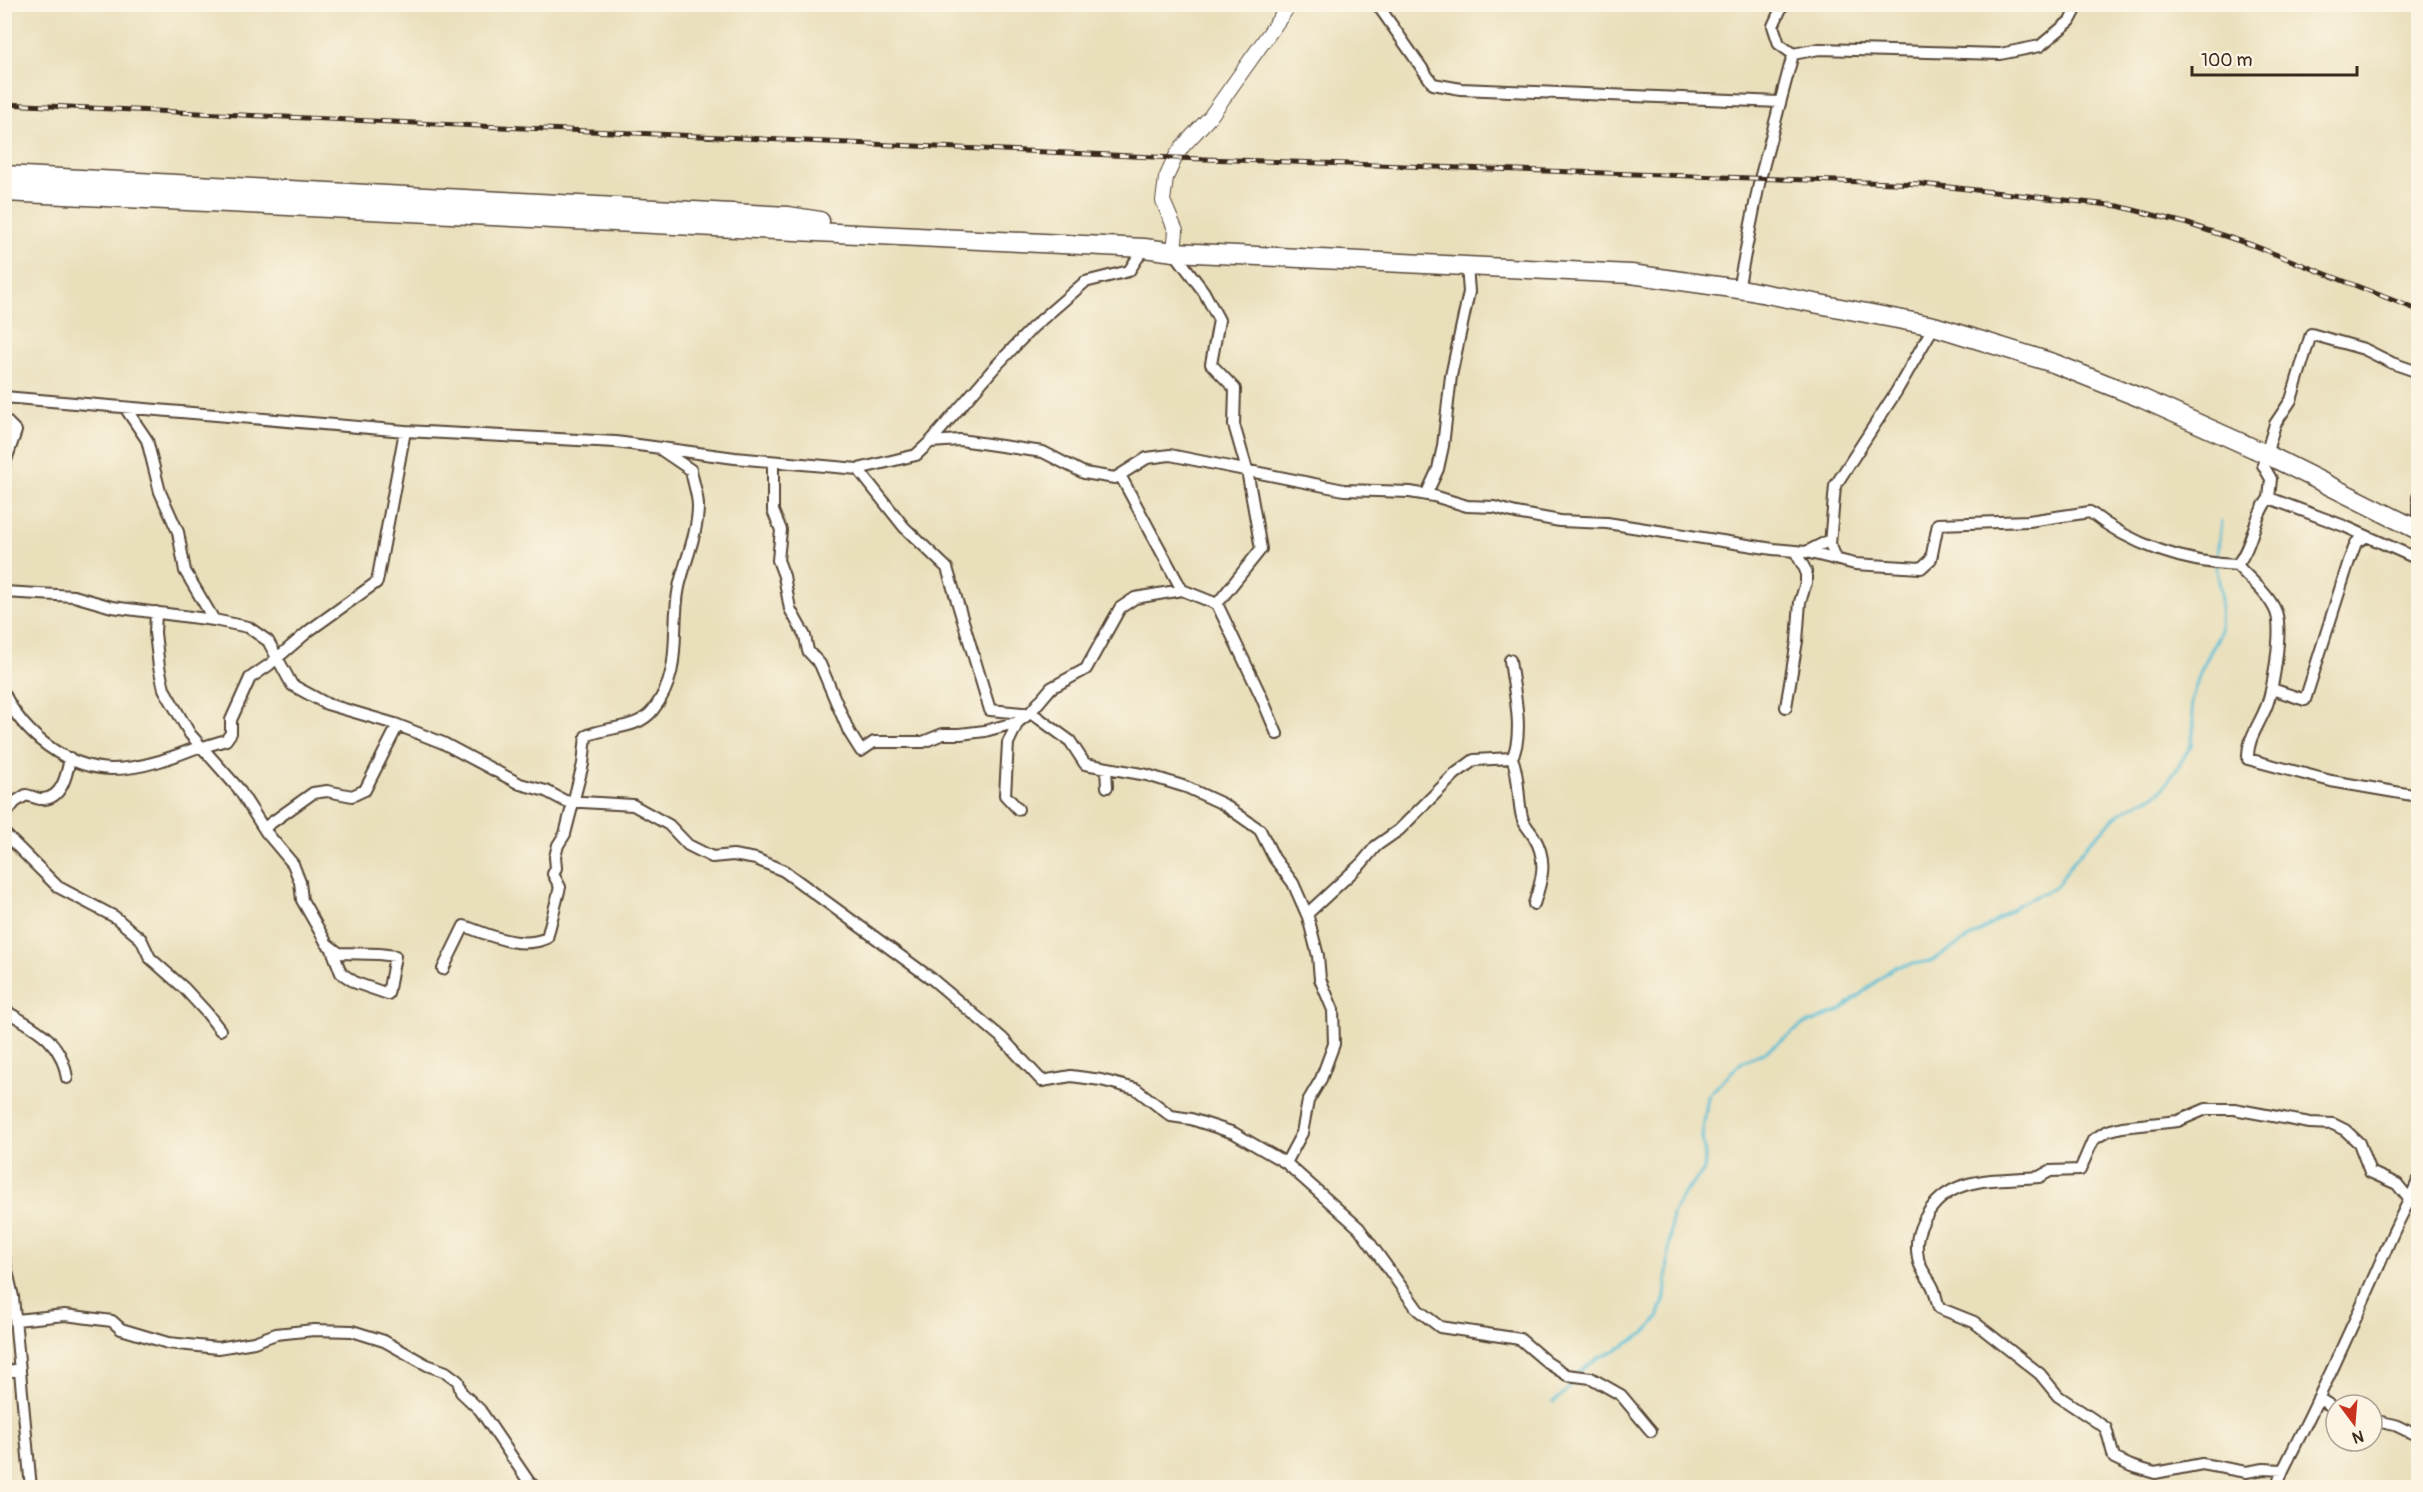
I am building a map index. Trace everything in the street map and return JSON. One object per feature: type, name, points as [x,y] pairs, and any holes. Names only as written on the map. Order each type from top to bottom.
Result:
[{"type":"highway","points":[[4,175],[788,216],[948,237]]},
{"type":"highway","points":[[4,192],[948,237],[1144,248],[1174,252],[1631,274],[1738,289],[1934,326],[2053,363],[2141,398],[2266,454],[2418,530]]},
{"type":"street","points":[[4,9],[6,4]]},
{"type":"street","points":[[1217,604],[1257,557],[1261,549],[1247,470],[1234,425],[1235,388],[1211,364],[1218,320],[1204,292],[1174,252],[1176,231],[1165,210],[1163,191],[1175,158],[1182,147],[1210,117],[1290,4]]},
{"type":"street","points":[[1377,4],[1432,84],[1461,90],[1780,102]]},
{"type":"street","points":[[1783,4],[1773,26],[1779,44],[1792,54],[1819,50],[2000,54],[2040,46],[2070,21],[2079,4]]},
{"type":"street","points":[[1738,289],[1760,179],[1792,54]]},
{"type":"street","points":[[4,398],[405,431],[616,442],[773,462],[858,469],[916,455],[1033,327],[1085,282],[1129,271],[1144,248]]},
{"type":"street","points":[[1426,495],[1438,469],[1443,446],[1451,376],[1469,292],[1467,266]]},
{"type":"street","points":[[1836,558],[1830,544],[1835,486],[1896,392],[1934,326]]},
{"type":"street","points":[[2237,566],[2246,554],[2260,508],[2268,498],[2271,479],[2263,465],[2275,424],[2291,400],[2311,334],[2364,349],[2392,363],[2418,372]]},
{"type":"street","points":[[126,409],[147,440],[160,492],[178,532],[185,571],[214,620]]},
{"type":"street","points":[[4,419],[16,431],[4,465]]},
{"type":"street","points":[[4,693],[30,732],[45,744],[80,763],[112,769],[130,767],[167,759],[226,740],[231,733],[231,720],[237,703],[250,678],[377,582],[405,431]]},
{"type":"street","points":[[930,442],[960,440],[1043,452],[1084,472],[1115,478],[1147,458],[1170,455],[1344,490],[1426,495],[1467,506],[1494,507],[1560,521],[1607,523],[1800,551],[1855,564],[1921,568],[1931,559],[1938,524],[2029,521],[2090,512],[2138,543],[2158,551],[2211,564],[2237,566],[2268,598],[2276,613],[2277,638],[2272,689],[2265,711],[2251,739],[2248,759],[2331,781],[2418,796]]},
{"type":"street","points":[[443,969],[464,926],[494,938],[507,940],[537,942],[547,938],[560,887],[554,874],[555,857],[558,844],[565,834],[583,764],[586,736],[616,726],[637,723],[652,711],[669,680],[676,649],[679,589],[691,545],[698,506],[691,470],[659,448]]},
{"type":"street","points":[[773,462],[772,511],[781,530],[778,560],[784,576],[790,609],[805,636],[808,651],[820,664],[849,732],[861,751],[874,742],[923,742],[943,734],[986,731],[1018,722],[1029,714],[1051,688],[1086,669],[1120,608],[1135,598],[1182,590],[1217,604],[1261,696],[1276,734]]},
{"type":"street","points":[[858,469],[904,527],[947,568],[990,710],[1033,714],[1070,741],[1085,764],[1147,776],[1186,787],[1224,804],[1260,830],[1274,858],[1293,883],[1307,914],[1318,956],[1320,979],[1333,1010],[1334,1044],[1321,1079],[1308,1101],[1302,1133],[1286,1163]]},
{"type":"street","points":[[1120,475],[1182,590]]},
{"type":"street","points":[[2418,496],[2418,514]]},
{"type":"street","points":[[2268,498],[2344,526],[2418,559]]},
{"type":"street","points":[[2272,689],[2305,700],[2349,561],[2356,543],[2365,537]]},
{"type":"street","points":[[1800,551],[1830,540]]},
{"type":"street","points":[[1786,706],[1797,641],[1800,602],[1806,583],[1806,571],[1800,551]]},
{"type":"street","points":[[4,592],[74,597],[112,607],[214,620],[248,627],[268,641],[292,685],[327,704],[398,725],[443,743],[520,784],[546,790],[565,801],[633,805],[669,825],[688,845],[712,857],[733,855],[756,860],[784,871],[932,979],[1002,1038],[1042,1081],[1071,1076],[1101,1080],[1136,1089],[1171,1116],[1191,1119],[1234,1133],[1286,1163],[1359,1228],[1418,1310],[1440,1327],[1520,1339],[1548,1363],[1567,1375],[1591,1378],[1621,1395],[1650,1431]]},
{"type":"street","points":[[156,612],[155,633],[164,688],[190,734],[238,788],[264,828],[294,864],[302,900],[327,944],[331,947],[339,953],[395,956],[388,994],[356,983],[341,973],[331,947]]},
{"type":"street","points":[[1510,660],[1517,713],[1518,747],[1512,758]]},
{"type":"street","points":[[1018,722],[1008,743],[1005,795],[1018,809]]},
{"type":"street","points":[[264,828],[313,793],[327,791],[352,796],[364,790],[398,725]]},
{"type":"street","points":[[4,816],[15,802],[26,795],[41,799],[62,789],[70,758]]},
{"type":"street","points":[[1512,758],[1517,770],[1519,804],[1523,822],[1539,845],[1543,859],[1543,873],[1534,904]]},
{"type":"street","points":[[1307,914],[1361,864],[1376,846],[1399,830],[1455,774],[1474,760],[1512,758]]},
{"type":"street","points":[[1106,768],[1107,787]]},
{"type":"street","points":[[4,833],[58,887],[115,917],[141,939],[150,958],[184,988],[220,1030]]},
{"type":"street","points":[[4,1010],[57,1047],[64,1060],[67,1078]]},
{"type":"street","points":[[2283,1470],[2264,1469],[2246,1472],[2202,1464],[2155,1473],[2114,1458],[2106,1428],[2058,1396],[2040,1374],[1974,1322],[1939,1308],[1934,1290],[1918,1261],[1916,1242],[1918,1230],[1930,1208],[1944,1193],[1959,1185],[2039,1177],[2050,1171],[2080,1170],[2092,1140],[2107,1131],[2122,1127],[2178,1121],[2206,1109],[2234,1109],[2310,1123],[2333,1124],[2359,1143],[2370,1172],[2397,1184],[2410,1200]]},
{"type":"street","points":[[2276,1488],[2418,1181]]},
{"type":"street","points":[[4,1258],[16,1320],[31,1488]]},
{"type":"street","points":[[16,1320],[65,1315],[112,1321],[121,1329],[168,1342],[218,1348],[276,1334],[314,1330],[352,1332],[384,1341],[427,1365],[446,1372],[458,1381],[461,1392],[480,1410],[529,1482],[537,1488]]},
{"type":"street","points":[[4,1372],[20,1369]]},
{"type":"street","points":[[2318,1398],[2324,1401]]},
{"type":"street","points":[[2384,1423],[2395,1425],[2418,1436]]},
{"type":"waterway","points":[[1577,1374],[1598,1358],[1645,1333],[1658,1318],[1665,1297],[1672,1214],[1686,1191],[1704,1171],[1705,1156],[1702,1137],[1708,1096],[1725,1078],[1742,1062],[1765,1052],[1803,1025],[1840,1011],[1894,967],[1931,961],[1989,926],[2019,904],[2056,887],[2088,844],[2121,812],[2160,792],[2191,745],[2194,726],[2191,701],[2201,670],[2220,633],[2221,592],[2216,565],[2221,521]]},
{"type":"waterway","points":[[1554,1402],[1567,1390],[1573,1380]]},
{"type":"railway","points":[[4,104],[1175,158],[1922,184],[2118,206],[2185,223],[2252,245],[2418,310]]}]
